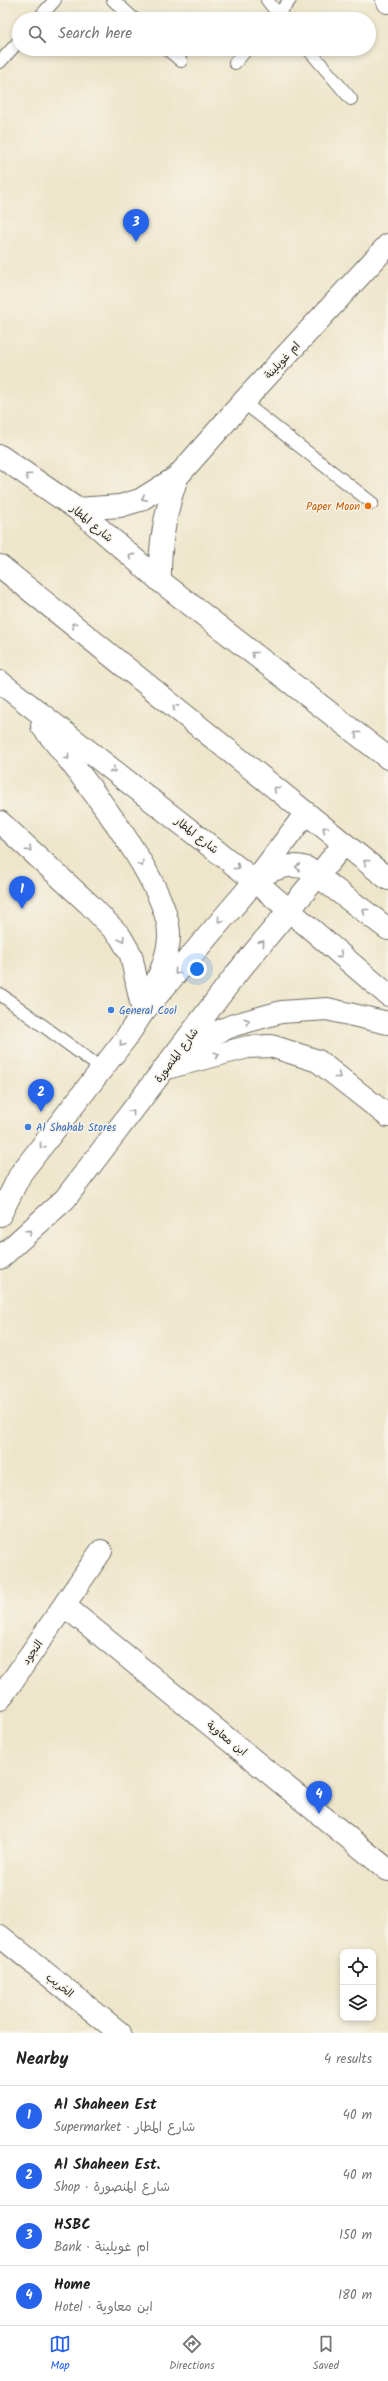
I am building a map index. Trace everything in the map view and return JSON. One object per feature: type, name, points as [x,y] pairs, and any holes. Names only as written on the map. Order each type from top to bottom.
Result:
[{"type":"main road","name":"ام غويلينة","points":[[76,509],[112,507],[140,500],[177,477],[243,402],[388,245]]},
{"type":"main road","name":"شارع المطار","points":[[0,456],[76,509],[160,581],[388,758]]},
{"type":"main road","name":"ام غويلينة","points":[[160,581],[160,560],[164,519],[177,477]]},
{"type":"main road","points":[[0,566],[388,879]]},
{"type":"main road","name":"شارع المطار","points":[[8,688],[255,881],[388,995]]},
{"type":"main road","points":[[8,688],[84,777],[158,893],[168,924],[167,952],[143,1012]]},
{"type":"main road","points":[[0,1215],[21,1173],[102,1069],[143,1012],[255,881],[306,814]]},
{"type":"main road","points":[[0,822],[90,904],[120,936],[131,955],[143,1012]]},
{"type":"main road","name":"شارع المنصورة","points":[[0,1258],[66,1199],[237,973],[344,844]]},
{"type":"main road","points":[[255,881],[269,871],[286,866],[308,868],[388,929]]},
{"type":"main road","points":[[165,1069],[215,1033],[241,1022],[281,1012],[327,1009],[388,1023]]},
{"type":"main road","points":[[165,1069],[248,1047],[271,1046],[318,1061],[388,1116]]},
{"type":"main road","name":"النجود","points":[[0,1699],[102,1551]]},
{"type":"main road","name":"ابن معاوية","points":[[65,1606],[388,1870]]},
{"type":"main road","name":"الخريب","points":[[0,1936],[120,2033]]},
{"type":"lane","points":[[44,12],[55,0]]},
{"type":"lane","points":[[113,0],[126,12]]},
{"type":"lane","points":[[267,0],[275,12]]},
{"type":"lane","points":[[282,12],[290,0]]},
{"type":"lane","points":[[0,62],[12,49]]},
{"type":"lane","points":[[175,56],[181,62]]},
{"type":"lane","points":[[235,62],[241,56]]},
{"type":"lane","points":[[314,56],[351,100]]},
{"type":"lane","points":[[243,402],[372,503]]},
{"type":"lane","points":[[0,994],[102,1069]]},
{"type":"place","name":"HSBC","points":[[136,242]]},
{"type":"place","name":"Paper Moon","points":[[368,506]]},
{"type":"place","name":"Al Shaheen Est","points":[[22,909]]},
{"type":"place","name":"General Cool","points":[[111,1010]]},
{"type":"place","name":"Al Shaheen Est.","points":[[41,1112]]},
{"type":"place","name":"Al Shahab Stores","points":[[28,1127]]},
{"type":"place","name":"Home","points":[[319,1814]]}]
